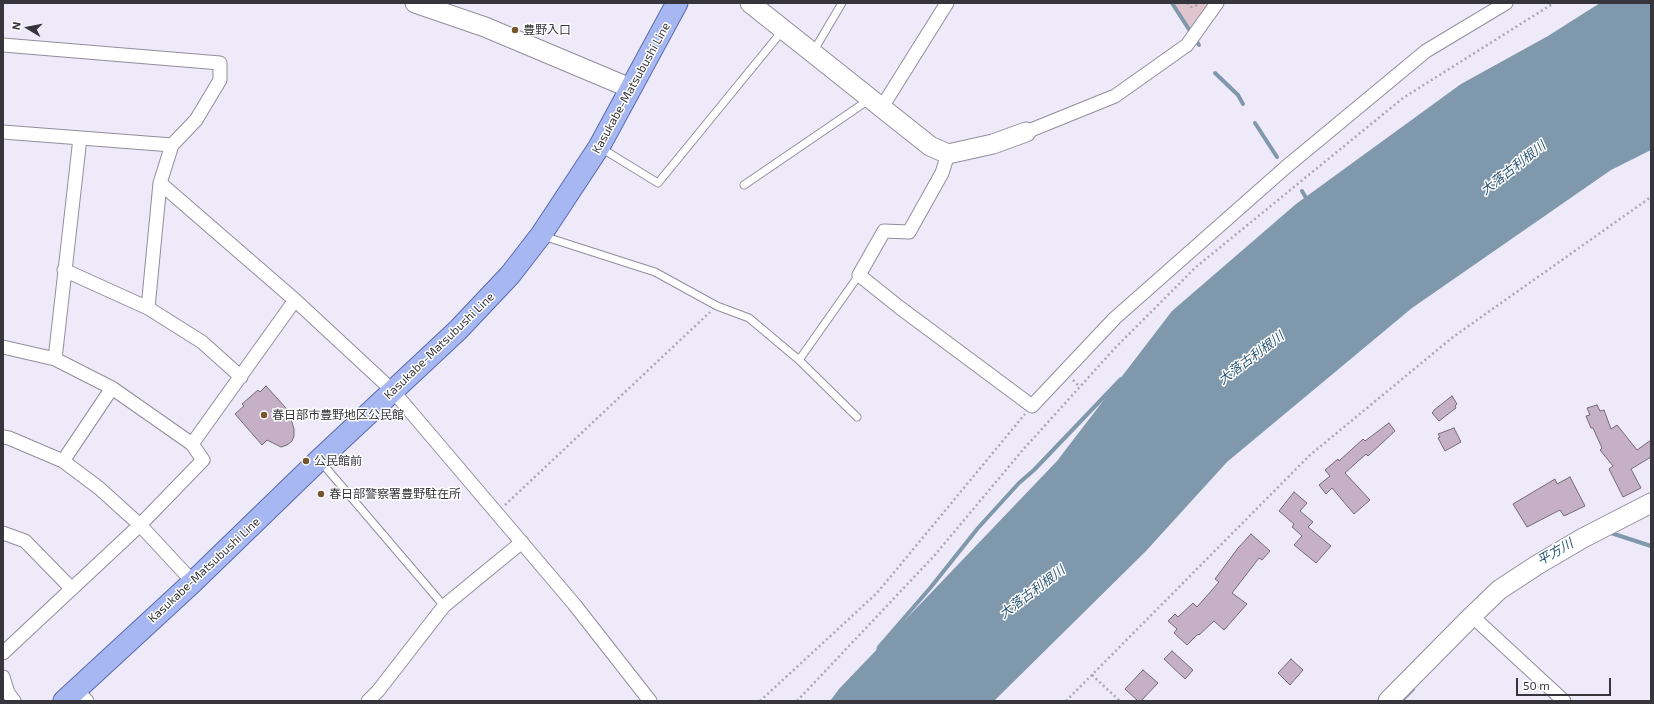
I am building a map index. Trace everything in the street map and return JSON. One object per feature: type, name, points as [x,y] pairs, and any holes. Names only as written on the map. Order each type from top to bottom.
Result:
[{"type":"main road","name":"Kasukabe-Matsubushi Line","points":[[76,697],[192,582],[469,319],[510,275],[541,235],[599,147],[677,3]]},
{"type":"street","points":[[415,3],[485,27],[630,88]]},
{"type":"street","points":[[750,3],[930,146],[948,154],[992,144],[1115,96],[1188,44],[1217,3]]},
{"type":"street","points":[[876,103],[947,3]]},
{"type":"street","points":[[948,154],[942,173],[909,232],[884,231],[859,275],[899,307],[1032,406],[1115,318],[1286,167],[1426,51],[1506,3]]},
{"type":"street","points":[[3,45],[220,62],[220,80],[196,120],[172,145],[160,183],[148,308]]},
{"type":"street","points":[[3,132],[172,145]]},
{"type":"street","points":[[54,360],[80,138]]},
{"type":"street","points":[[160,183],[295,300],[393,390],[574,604],[650,701]]},
{"type":"street","points":[[64,270],[148,308],[202,342],[241,377]]},
{"type":"street","points":[[192,444],[295,300]]},
{"type":"street","points":[[3,348],[54,360],[112,388],[192,444],[203,460],[140,525],[3,653]]},
{"type":"street","points":[[63,461],[112,388]]},
{"type":"street","points":[[3,437],[9,438],[63,461],[99,488],[140,525],[192,582]]},
{"type":"street","points":[[1388,701],[1499,590],[1537,565],[1651,502]]},
{"type":"street","points":[[3,534],[25,541],[71,588]]},
{"type":"street","points":[[368,701],[378,691],[444,606],[522,542]]},
{"type":"street","points":[[1472,616],[1564,701]]},
{"type":"street","points":[[3,677],[8,693],[14,701]]},
{"type":"lane","points":[[813,52],[842,3]]},
{"type":"lane","points":[[599,147],[658,183],[784,29]]},
{"type":"lane","points":[[744,185],[876,103]]},
{"type":"lane","points":[[541,235],[655,272],[717,306],[749,318],[799,360],[857,417]]},
{"type":"lane","points":[[799,360],[859,275]]},
{"type":"lane","points":[[319,460],[444,606]]},
{"type":"path","points":[[1187,3],[1192,7],[1196,7],[1201,3]]},
{"type":"path","points":[[797,701],[934,556],[1021,452],[1115,348],[1196,267],[1404,98],[1554,3]]},
{"type":"path","points":[[1066,701],[1310,455],[1453,337],[1651,197]]},
{"type":"path","points":[[497,512],[717,306]]},
{"type":"path","points":[[760,701],[877,594],[1032,406]]},
{"type":"path","points":[[1092,675],[1120,701]]},
{"type":"shaded area","points":[[1174,3],[1213,3],[1193,33]]},
{"type":"water","name":"大落古利根川","points":[[1600,3],[1651,3],[1651,150],[1611,170],[1412,308],[1227,462],[1146,551],[994,701],[830,701],[839,689],[1057,461],[1172,311],[1296,204],[1461,84],[1548,36]]},
{"type":"building","name":"春日部市豊野地区公民館","points":[[266,386],[294,417],[291,419],[294,429],[292,441],[281,447],[267,440],[262,445],[235,414],[244,406],[242,404],[258,390],[260,392]]},
{"type":"building","points":[[1452,396],[1457,404],[1455,406],[1456,408],[1439,421],[1432,413]]},
{"type":"building","points":[[1597,405],[1600,411],[1604,410],[1611,429],[1617,425],[1637,450],[1651,440],[1651,457],[1631,469],[1641,488],[1623,497],[1609,469],[1613,466],[1600,450],[1602,448],[1586,416],[1590,415],[1587,408]]},
{"type":"building","points":[[1389,423],[1395,431],[1368,456],[1366,454],[1345,473],[1370,500],[1354,514],[1332,488],[1326,494],[1319,485],[1330,476],[1325,470],[1338,459],[1339,461],[1363,439],[1365,441]]},
{"type":"building","points":[[1454,428],[1461,442],[1445,451],[1438,438],[1440,437],[1438,434]]},
{"type":"building","points":[[1570,477],[1585,506],[1564,516],[1560,510],[1527,527],[1513,504],[1555,479],[1557,484]]},
{"type":"building","points":[[1294,492],[1307,503],[1300,511],[1313,522],[1308,527],[1331,546],[1316,563],[1294,545],[1302,536],[1292,527],[1294,524],[1279,511]]},
{"type":"building","points":[[1251,534],[1270,551],[1262,560],[1259,558],[1232,593],[1247,604],[1224,630],[1214,621],[1187,645],[1174,633],[1177,629],[1168,621],[1175,614],[1178,617],[1193,603],[1197,607],[1219,582],[1215,579],[1238,548]]},
{"type":"building","points":[[1172,651],[1193,670],[1185,679],[1164,659]]},
{"type":"building","points":[[1291,659],[1303,670],[1290,685],[1278,673]]},
{"type":"building","points":[[1143,670],[1158,683],[1141,701],[1138,701],[1125,689]]},
{"type":"waterway","points":[[1172,3],[1199,45]]},
{"type":"waterway","points":[[1215,73],[1238,95],[1243,104]]},
{"type":"waterway","points":[[1255,123],[1277,157]]},
{"type":"waterway","points":[[1302,191],[1308,201]]},
{"type":"waterway","points":[[878,652],[879,647],[931,587],[978,528],[1019,483],[1034,470],[1121,379]]},
{"type":"waterway","name":"平方川","points":[[1610,533],[1651,546]]},
{"type":"waterway","name":"平方川","points":[[1401,701],[1413,689]]},
{"type":"place","name":"豊野入口","points":[[515,30]]},
{"type":"place","name":"春日部市豊野地区公民館","points":[[264,415]]},
{"type":"place","name":"公民館前","points":[[306,461]]},
{"type":"place","name":"春日部警察署豊野駐在所","points":[[321,494]]}]
